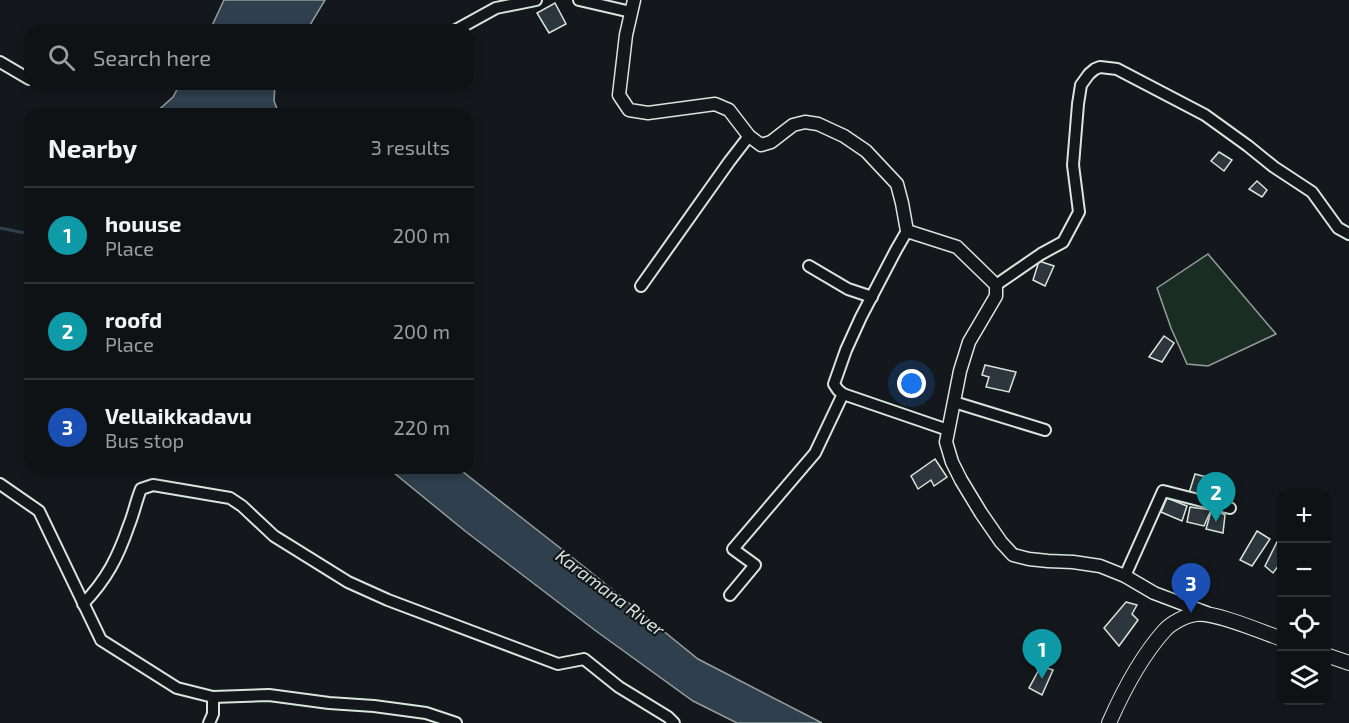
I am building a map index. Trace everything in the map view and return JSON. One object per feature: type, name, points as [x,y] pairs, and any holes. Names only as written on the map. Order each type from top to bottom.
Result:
[{"type":"main road","points":[[1109,723],[1120,699],[1145,657],[1165,630],[1187,617],[1198,614],[1219,617],[1277,638]]},
{"type":"main road","points":[[1331,657],[1349,663]]},
{"type":"street","points":[[467,24],[496,8],[536,0]]},
{"type":"street","points":[[579,0],[632,6],[619,95],[629,110],[648,113],[715,104],[729,110],[749,136],[761,145],[771,142],[793,125],[805,122],[818,123],[844,136],[866,152],[897,184],[907,231],[846,350],[834,384],[843,394],[948,430]]},
{"type":"street","points":[[0,62],[24,76]]},
{"type":"street","points":[[996,285],[1062,242],[1079,212],[1073,165],[1077,104],[1081,85],[1089,74],[1100,67],[1117,69],[1205,115],[1274,167],[1312,192],[1338,228],[1349,234]]},
{"type":"street","points":[[640,286],[749,136]]},
{"type":"street","points":[[907,231],[957,247],[996,285],[996,296],[969,342],[960,371],[946,442],[961,480],[1001,542],[1013,555],[1029,559],[1100,566],[1125,576],[1154,593],[1219,617]]},
{"type":"street","points":[[809,266],[848,289],[872,297]]},
{"type":"street","points":[[730,595],[754,565],[733,549],[814,453],[843,394]]},
{"type":"street","points":[[954,402],[1045,430]]},
{"type":"street","points":[[0,484],[39,511],[101,640],[177,688],[213,697],[269,695],[374,706],[426,713],[456,723]]},
{"type":"street","points":[[83,603],[98,588],[112,566],[141,489],[153,485],[230,498],[274,536],[348,582],[388,600],[558,664],[584,659],[619,687],[674,723]]},
{"type":"street","points":[[1125,576],[1163,491],[1230,508]]},
{"type":"street","points":[[209,723],[213,714],[213,697]]},
{"type":"green space","points":[[1208,254],[1276,334],[1208,366],[1187,364],[1157,288]]},
{"type":"water","points":[[224,0],[325,0],[311,24],[213,24]]},
{"type":"water","points":[[177,90],[275,90],[274,101],[277,108],[161,108],[173,97]]},
{"type":"water","name":"Karamana River","points":[[395,474],[466,474],[698,659],[822,723],[737,723],[693,701],[596,631],[465,531]]},
{"type":"building","points":[[555,3],[566,24],[549,33],[537,13]]},
{"type":"building","points":[[1219,152],[1232,160],[1224,171],[1211,161]]},
{"type":"building","points":[[1257,181],[1267,190],[1262,197],[1249,189]]},
{"type":"building","points":[[1039,261],[1054,266],[1045,286],[1033,280]]},
{"type":"building","points":[[1164,336],[1174,343],[1162,362],[1149,357]]},
{"type":"building","points":[[985,365],[1016,372],[1009,392],[986,387],[989,377],[982,375]]},
{"type":"building","points":[[935,459],[947,477],[934,486],[931,480],[918,489],[911,476]]},
{"type":"building","points":[[1195,474],[1222,481],[1217,499],[1189,493]]},
{"type":"building","points":[[1167,498],[1187,506],[1182,521],[1161,512]]},
{"type":"building","points":[[1190,507],[1211,510],[1204,526],[1187,522]]},
{"type":"building","points":[[1212,508],[1225,515],[1223,533],[1206,529]]},
{"type":"building","points":[[1257,531],[1270,539],[1252,566],[1240,560]]},
{"type":"building","points":[[1277,542],[1277,568],[1273,573],[1265,566]]},
{"type":"building","points":[[1126,602],[1137,605],[1132,614],[1138,620],[1119,646],[1104,628]]},
{"type":"building","points":[[1041,666],[1053,670],[1042,695],[1029,688]]},
{"type":"waterway","points":[[0,228],[24,233]]},
{"type":"place","name":"roofd","points":[[1216,522]]},
{"type":"place","name":"Vellaikkadavu","points":[[1191,613]]},
{"type":"place","name":"houuse","points":[[1042,679]]}]
